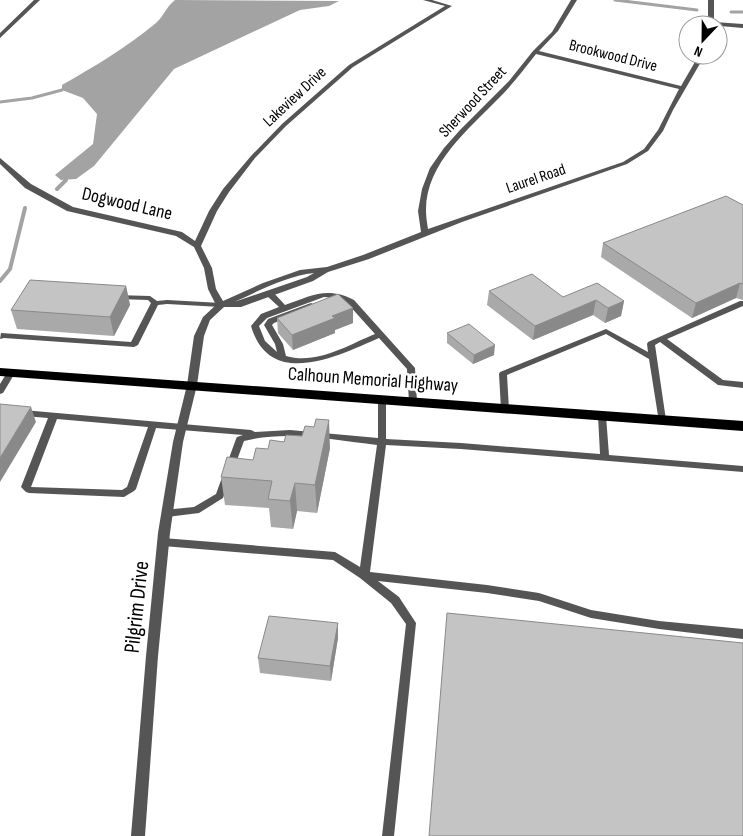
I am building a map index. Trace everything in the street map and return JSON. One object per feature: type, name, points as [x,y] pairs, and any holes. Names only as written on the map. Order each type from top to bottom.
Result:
[{"type":"highway","name":"Calhoun Memorial Highway","points":[[6,372],[192,384],[382,400],[743,426]]},
{"type":"street","points":[[0,36],[37,0]]},
{"type":"street","name":"Lakeview Drive","points":[[196,246],[213,211],[226,192],[253,157],[284,125],[351,66],[449,6],[426,0]]},
{"type":"street","name":"Sherwood Street","points":[[425,234],[420,218],[423,197],[427,182],[436,166],[450,145],[556,30],[574,0]]},
{"type":"street","points":[[711,0],[711,15]]},
{"type":"street","points":[[728,25],[743,26]]},
{"type":"street","name":"Brookwood Drive","points":[[536,52],[683,88]]},
{"type":"street","name":"Laurel Road","points":[[222,305],[235,297],[303,272],[328,269],[366,257],[625,163],[646,150],[661,130],[696,65]]},
{"type":"street","name":"Dogwood Lane","points":[[0,160],[28,186],[49,198],[86,213],[179,234],[196,246],[208,268],[212,289],[222,305]]},
{"type":"street","name":"Laurel Road","points":[[222,305],[238,304],[310,279],[328,269]]},
{"type":"street","points":[[192,384],[199,336],[206,319],[222,305]]},
{"type":"street","name":"Pilgrim Drive","points":[[138,836],[163,542],[182,427],[192,384]]},
{"type":"lane","points":[[269,293],[284,308]]},
{"type":"lane","points":[[379,331],[319,358],[308,361],[283,359],[258,340],[255,326],[264,316],[323,295],[342,300],[379,331],[411,368],[413,402]]},
{"type":"lane","points":[[112,297],[150,298],[155,303],[222,305]]},
{"type":"lane","points":[[283,359],[279,344],[268,325],[271,320],[318,302],[342,300]]},
{"type":"lane","points":[[0,337],[1,335],[134,345],[155,303]]},
{"type":"lane","points":[[662,420],[651,357],[651,344],[743,303]]},
{"type":"lane","points":[[271,330],[313,313]]},
{"type":"lane","points":[[506,409],[503,374],[606,331],[651,357]]},
{"type":"lane","points":[[661,339],[722,383],[743,385]]},
{"type":"lane","points":[[0,391],[6,372]]},
{"type":"lane","points":[[364,575],[382,442],[382,400]]},
{"type":"lane","points":[[0,411],[254,434],[310,435],[743,469]]},
{"type":"lane","points":[[54,415],[26,487],[29,490],[124,494],[131,489],[152,424]]},
{"type":"lane","points":[[602,416],[605,458]]},
{"type":"lane","points":[[167,513],[196,510],[220,496],[240,439],[254,434]]},
{"type":"lane","points":[[163,542],[335,556],[364,575],[394,600],[411,623],[388,836]]},
{"type":"lane","points":[[364,575],[487,589],[539,598],[591,614],[659,625],[743,634]]},
{"type":"shaded area","points":[[175,0],[339,1],[329,6],[300,10],[174,69],[94,166],[76,179],[61,180],[55,175],[93,144],[97,114],[83,98],[62,90],[62,85],[145,32],[159,20]]},
{"type":"building","points":[[726,196],[743,205],[743,284],[740,283],[696,303],[603,243]]},
{"type":"building","points":[[532,274],[563,297],[597,283],[624,301],[608,308],[596,300],[535,326],[489,291]]},
{"type":"building","points":[[30,280],[126,286],[110,317],[11,310]]},
{"type":"building","points":[[338,294],[353,308],[332,316],[335,318],[292,335],[277,318]]},
{"type":"building","points":[[469,324],[495,345],[474,355],[447,333]]},
{"type":"building","points":[[0,404],[31,407],[0,458]]},
{"type":"building","points":[[316,419],[329,420],[315,485],[295,483],[290,501],[268,499],[272,481],[221,477],[227,457],[253,460],[256,448],[268,449],[270,440],[284,442],[286,435],[302,436],[305,426],[314,427]]},
{"type":"building","points":[[447,613],[743,643],[743,836],[429,836]]},
{"type":"building","points":[[269,616],[338,623],[330,666],[258,658]]},
{"type":"waterway","points":[[615,0],[697,10]]},
{"type":"waterway","points":[[731,12],[743,12]]},
{"type":"waterway","points":[[0,102],[32,98],[62,90]]},
{"type":"waterway","points":[[57,189],[66,180]]},
{"type":"waterway","points":[[0,281],[10,269],[25,208]]}]
